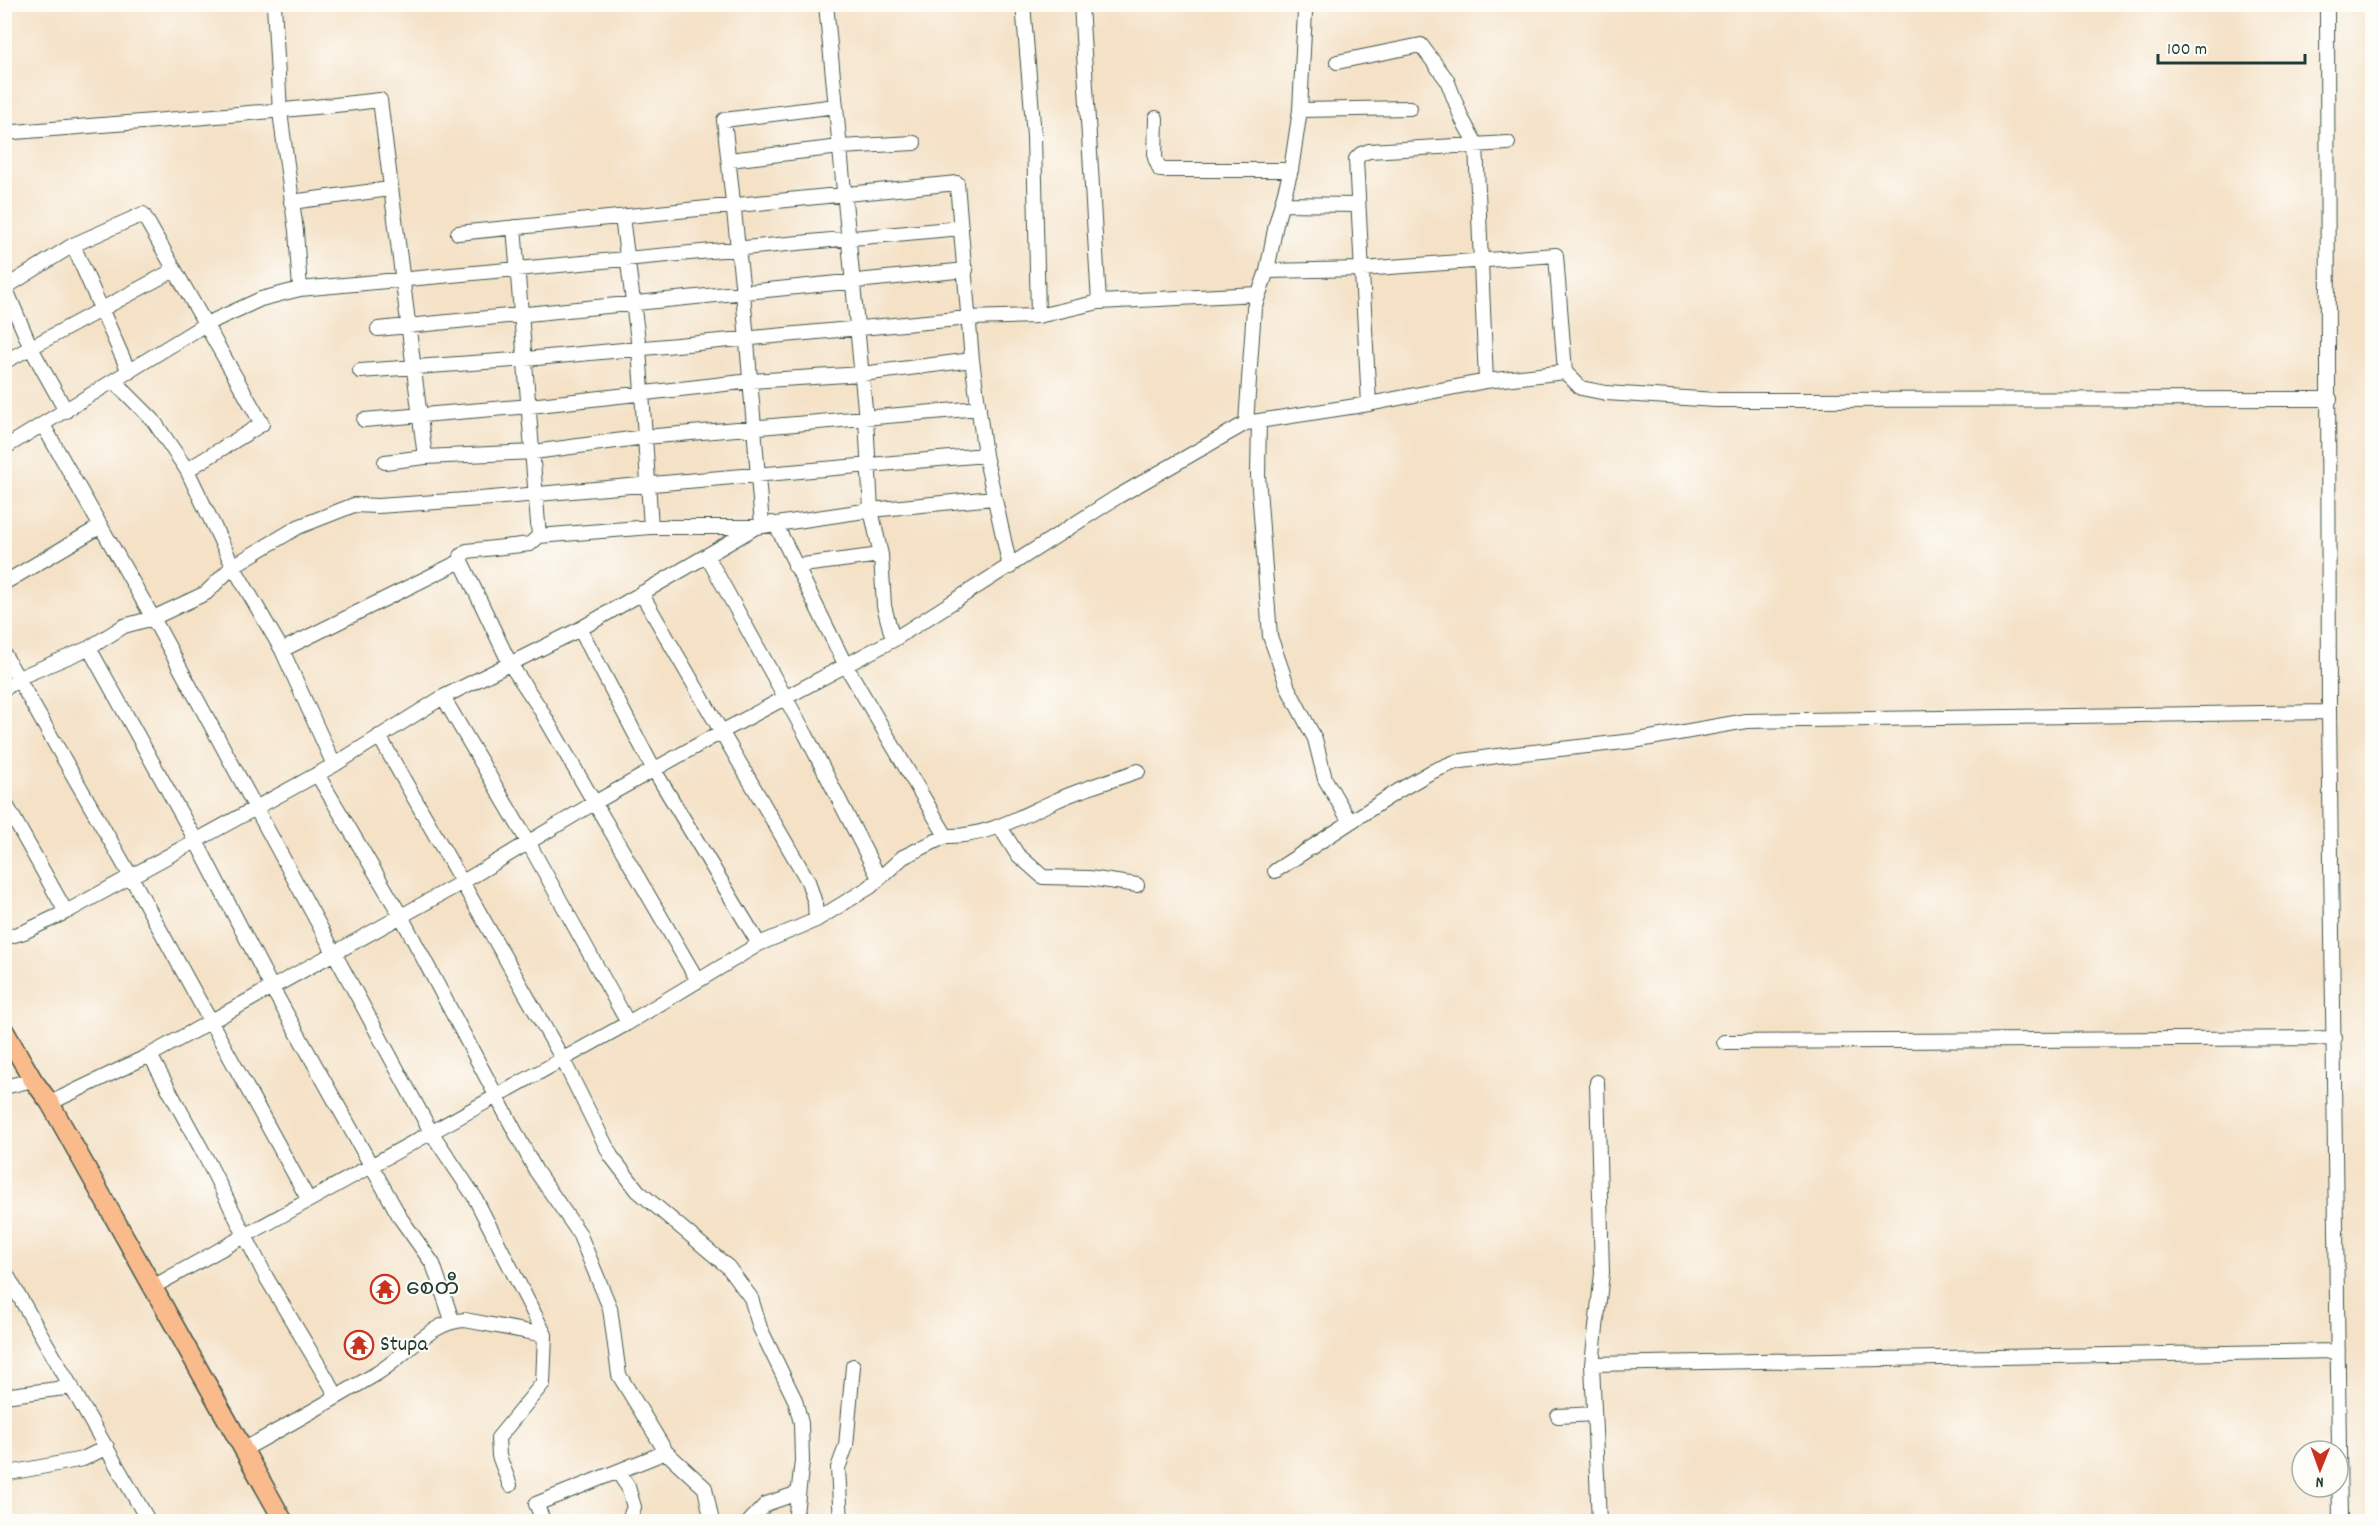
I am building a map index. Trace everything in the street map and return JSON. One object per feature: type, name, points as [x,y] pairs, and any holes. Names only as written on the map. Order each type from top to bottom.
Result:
[{"type":"main road","points":[[4,1030],[33,1080],[50,1103],[151,1288],[284,1521]]},
{"type":"street","points":[[274,4],[280,112],[300,289]]},
{"type":"street","points":[[826,4],[850,238],[866,419],[871,510],[881,555],[884,606],[893,640]]},
{"type":"street","points":[[1023,4],[1034,136],[1038,316]]},
{"type":"street","points":[[1081,4],[1099,302]]},
{"type":"street","points":[[2327,4],[2330,399],[2329,712],[2340,1521]]},
{"type":"street","points":[[1305,12],[1300,110],[1292,170],[1267,271],[1254,308],[1252,422],[1265,541],[1265,602],[1270,636],[1288,688],[1315,739],[1325,779],[1350,822]]},
{"type":"street","points":[[1337,62],[1421,45],[1447,80],[1462,119],[1476,144],[1486,381]]},
{"type":"street","points":[[4,133],[162,119],[280,112],[380,100],[425,456]]},
{"type":"street","points":[[764,525],[739,250],[724,120],[836,106]]},
{"type":"street","points":[[1300,110],[1410,108]]},
{"type":"street","points":[[1156,117],[1155,158],[1160,170],[1292,170]]},
{"type":"street","points":[[729,160],[840,147],[914,143]]},
{"type":"street","points":[[1369,404],[1356,159],[1369,151],[1508,143]]},
{"type":"street","points":[[458,233],[957,183],[972,360],[985,455],[1010,567]]},
{"type":"street","points":[[291,202],[390,189]]},
{"type":"street","points":[[1282,204],[1359,205]]},
{"type":"street","points":[[66,411],[31,348],[5,286],[74,246],[143,214],[262,424],[188,470]]},
{"type":"street","points":[[622,216],[639,348],[651,527]]},
{"type":"street","points":[[514,226],[540,536]]},
{"type":"street","points":[[4,448],[204,325],[261,299],[300,289],[961,228]]},
{"type":"street","points":[[74,246],[129,372]]},
{"type":"street","points":[[1267,271],[1362,269],[1556,255],[1565,372],[1581,388],[1606,393],[1716,400],[2330,399]]},
{"type":"street","points":[[4,362],[174,270]]},
{"type":"street","points":[[378,329],[966,270]]},
{"type":"street","points":[[360,371],[526,359],[969,318],[1038,316],[1099,302],[1258,294]]},
{"type":"street","points":[[364,420],[530,406],[751,381],[862,374],[972,360]]},
{"type":"street","points":[[50,1103],[150,1055],[271,986],[461,883],[594,803],[845,664],[893,640],[1117,497],[1252,422],[1369,404],[1486,381],[1565,372]]},
{"type":"street","points":[[114,381],[153,420],[188,470],[233,566],[282,650],[334,765]]},
{"type":"street","points":[[385,462],[425,456],[534,452],[645,437],[980,408]]},
{"type":"street","points":[[43,425],[153,618],[431,1132],[474,1196],[545,1335],[543,1383],[498,1438],[499,1456],[510,1485]]},
{"type":"street","points":[[4,689],[56,660],[89,648],[124,626],[153,618],[206,593],[233,566],[298,527],[354,505],[378,507],[537,495],[648,483],[985,455]]},
{"type":"street","points":[[698,981],[538,707],[510,664],[460,561],[461,556],[467,551],[530,544],[540,536],[651,527],[764,525],[871,510],[993,498]]},
{"type":"street","points":[[4,938],[66,912],[130,874],[334,765],[443,697],[580,629],[764,525],[778,529],[845,664],[946,836]]},
{"type":"street","points":[[4,583],[101,526]]},
{"type":"street","points":[[795,566],[881,555]]},
{"type":"street","points":[[707,556],[806,735],[879,878]]},
{"type":"street","points":[[282,650],[460,561]]},
{"type":"street","points":[[641,593],[808,881],[815,903],[816,920]]},
{"type":"street","points":[[580,629],[654,770],[759,944]]},
{"type":"street","points":[[89,648],[195,839],[271,986],[401,1219],[433,1264],[452,1320]]},
{"type":"street","points":[[4,654],[130,874],[308,1199]]},
{"type":"street","points":[[443,697],[528,842],[628,1023]]},
{"type":"street","points":[[1275,872],[1398,791],[1455,762],[1603,742],[1633,741],[1746,721],[2329,712]]},
{"type":"street","points":[[379,736],[562,1058],[611,1156],[638,1191],[728,1267],[751,1298],[760,1328],[795,1400],[801,1423],[802,1461],[795,1521]]},
{"type":"street","points":[[151,1288],[628,1023],[759,944],[816,920],[879,878],[903,857],[946,836],[967,837],[1000,827],[1056,800],[1137,771]]},
{"type":"street","points":[[317,774],[400,916],[536,1171],[579,1233],[610,1308],[619,1375],[666,1452],[705,1488],[712,1521]]},
{"type":"street","points":[[4,801],[66,912]]},
{"type":"street","points":[[1000,827],[1017,854],[1043,877],[1089,878],[1137,885]]},
{"type":"street","points":[[1724,1042],[2335,1038]]},
{"type":"street","points":[[150,1055],[203,1152],[243,1235],[337,1396]]},
{"type":"street","points":[[4,1087],[33,1080]]},
{"type":"street","points":[[1597,1082],[1602,1273],[1592,1364],[1599,1521]]},
{"type":"street","points":[[4,1270],[149,1521]]},
{"type":"street","points":[[243,1450],[379,1372],[417,1341],[452,1320],[465,1320],[545,1335]]},
{"type":"street","points":[[1592,1364],[2338,1351]]},
{"type":"street","points":[[841,1521],[838,1467],[846,1446],[853,1365]]},
{"type":"street","points":[[4,1396],[72,1387]]},
{"type":"street","points":[[1558,1416],[1594,1414]]},
{"type":"street","points":[[4,1474],[83,1459],[107,1447]]},
{"type":"street","points":[[544,1521],[536,1504],[666,1452]]},
{"type":"street","points":[[618,1472],[628,1487],[634,1507],[628,1521]]},
{"type":"street","points":[[749,1521],[766,1504],[798,1493]]},
{"type":"place","name":"စေတီ","points":[[385,1289]]},
{"type":"place","name":"Stupa","points":[[359,1345]]}]
